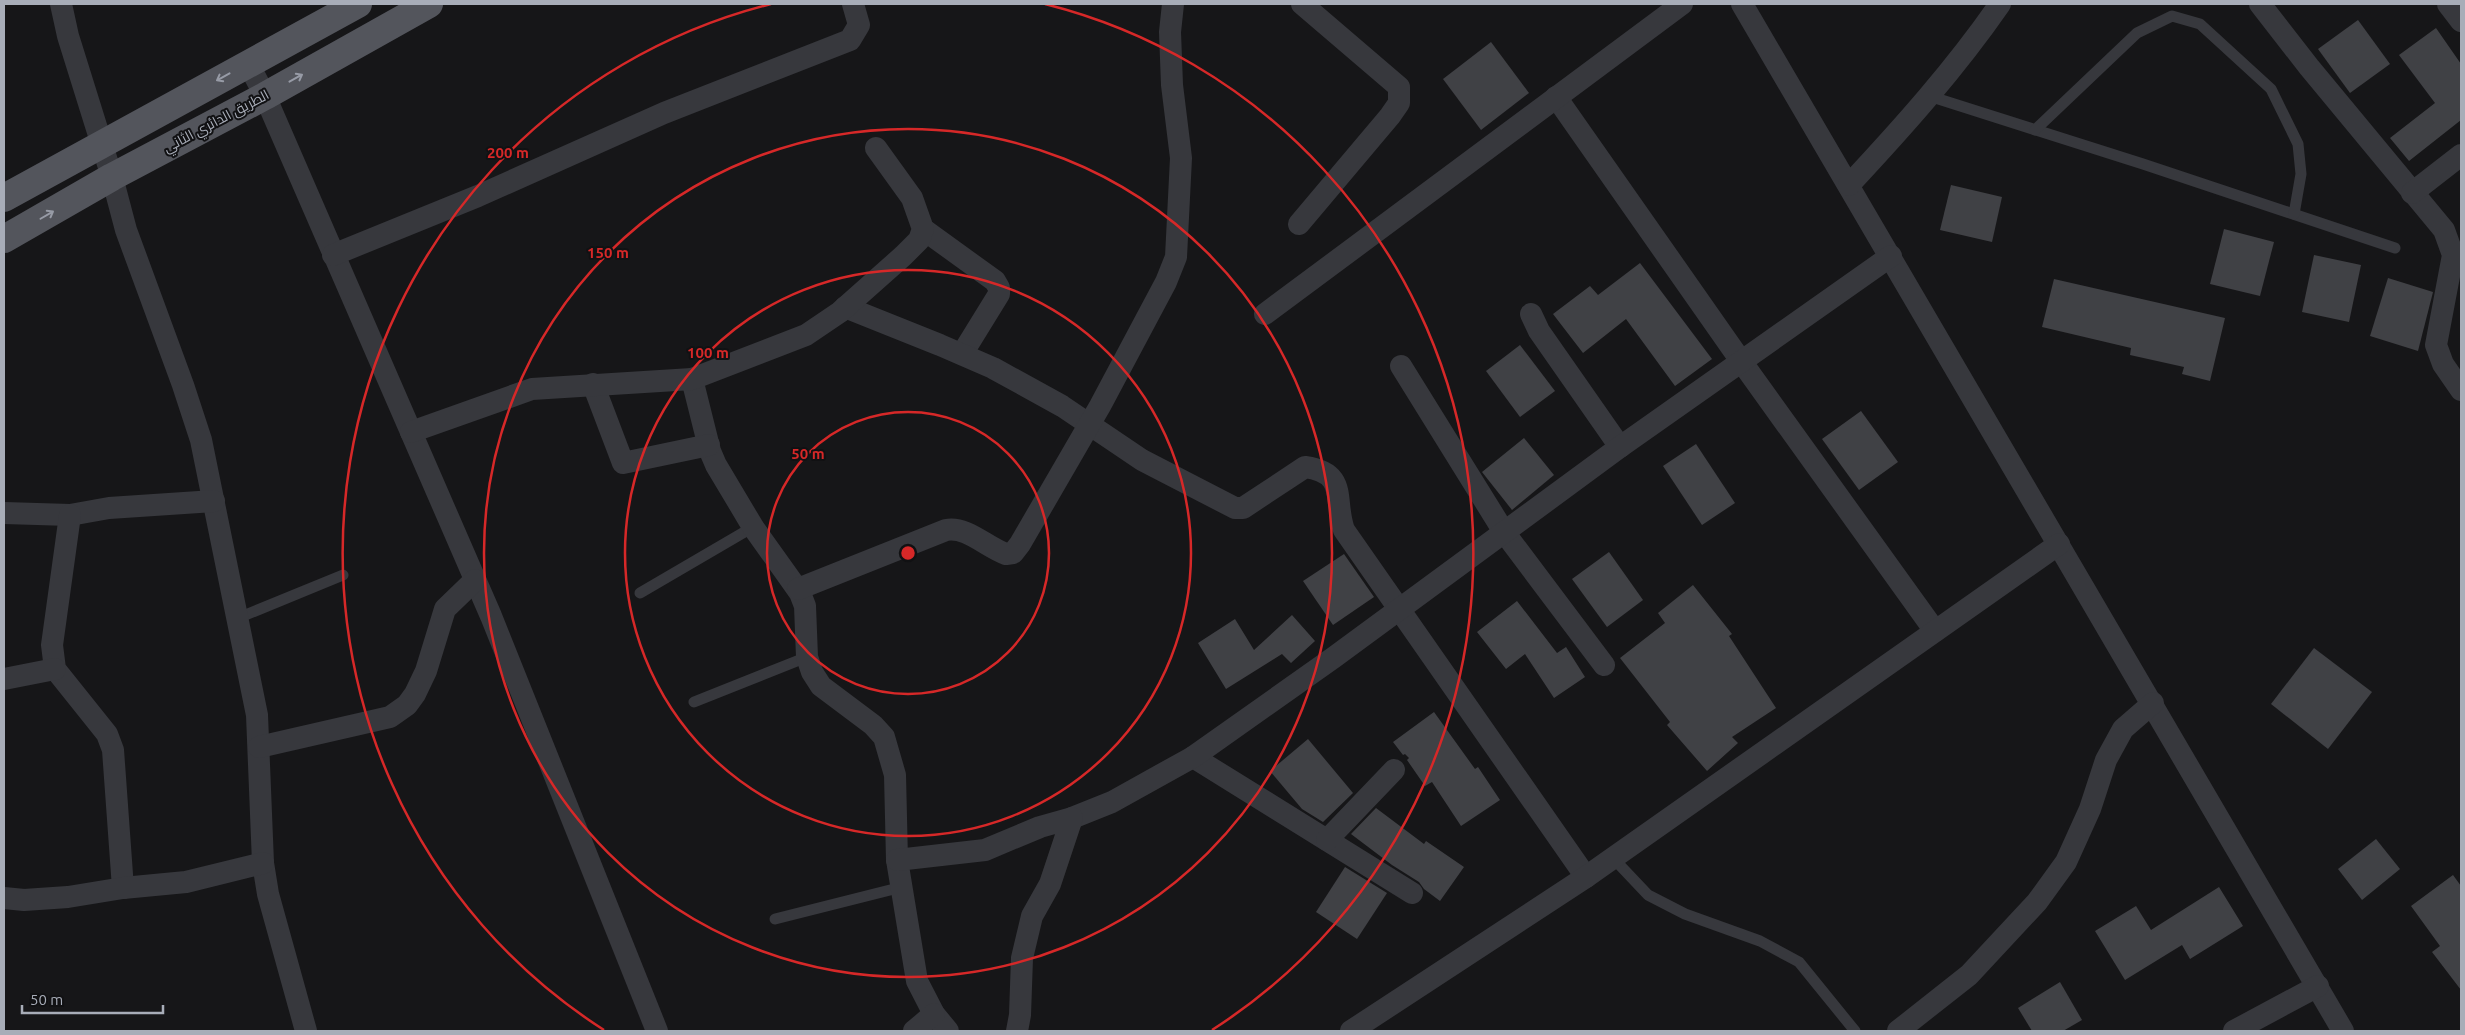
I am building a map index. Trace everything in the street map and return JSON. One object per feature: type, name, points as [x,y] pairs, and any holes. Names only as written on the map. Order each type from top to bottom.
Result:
[{"type":"main road","points":[[4,198],[101,143],[358,4]]},
{"type":"main road","name":"الطريق الدائري الثاني","points":[[4,238],[429,4]]},
{"type":"street","points":[[61,4],[68,36],[112,177],[126,230],[183,385],[201,440],[257,714],[263,863],[268,894],[306,1031]]},
{"type":"street","points":[[333,255],[478,196],[664,113],[850,40],[859,25],[853,4]]},
{"type":"street","points":[[798,589],[954,529],[963,531],[999,552],[1006,554],[1013,553],[1020,544],[1089,425],[1166,282],[1176,257],[1181,158],[1172,85],[1170,32],[1173,4]]},
{"type":"street","points":[[1300,224],[1399,103],[1399,87],[1302,4]]},
{"type":"street","points":[[1264,314],[1682,4]]},
{"type":"street","points":[[1742,4],[2153,703],[2343,1031]]},
{"type":"street","points":[[1849,184],[1929,96],[2000,4]]},
{"type":"street","points":[[2260,4],[2444,230],[2457,257],[2436,345],[2443,364],[2461,390]]},
{"type":"street","points":[[2448,4],[2461,21]]},
{"type":"street","points":[[248,63],[265,96],[475,580],[657,1031]]},
{"type":"street","points":[[1556,97],[1741,361],[1935,631]]},
{"type":"street","points":[[876,148],[912,198],[923,228],[995,281],[999,288],[999,294],[962,354]]},
{"type":"street","points":[[2412,193],[2461,154]]},
{"type":"street","points":[[410,432],[532,389],[692,379],[806,335],[844,307],[904,256],[919,240],[923,228]]},
{"type":"street","points":[[897,860],[984,850],[1112,802],[1193,757],[1620,447],[1891,256]]},
{"type":"street","points":[[844,307],[962,354],[1019,383],[1089,425],[1142,460],[1235,508],[1243,508],[1249,505],[1305,467],[1319,469],[1332,477],[1340,493],[1340,518],[1344,530],[1586,877]]},
{"type":"street","points":[[1531,314],[1539,330],[1620,447]]},
{"type":"street","points":[[1401,366],[1504,532],[1604,665]]},
{"type":"street","points":[[692,379],[716,466],[753,527],[798,589],[804,606],[807,657],[812,672],[820,686],[873,725],[884,737],[895,774],[897,860],[917,981],[934,1014],[948,1031]]},
{"type":"street","points":[[593,384],[623,463],[709,445]]},
{"type":"street","points":[[4,513],[70,515],[109,508],[214,501]]},
{"type":"street","points":[[70,515],[52,645],[55,668],[107,734],[114,750],[123,888]]},
{"type":"street","points":[[1351,1031],[1586,877],[2059,544]]},
{"type":"street","points":[[259,747],[390,717],[407,705],[426,671],[445,609],[475,580]]},
{"type":"street","points":[[4,679],[55,668]]},
{"type":"street","points":[[1898,1031],[1969,975],[2037,902],[2066,862],[2090,809],[2106,760],[2123,729],[2153,703]]},
{"type":"street","points":[[1193,757],[1412,893]]},
{"type":"street","points":[[1326,840],[1394,770]]},
{"type":"street","points":[[1017,1031],[1020,1015],[1022,958],[1032,916],[1050,884],[1072,818]]},
{"type":"street","points":[[4,898],[24,900],[68,897],[123,888],[186,882],[263,863]]},
{"type":"street","points":[[2234,1031],[2318,986]]},
{"type":"street","points":[[914,1031],[934,1014]]},
{"type":"lane","points":[[2035,130],[2136,33],[2172,16],[2200,24],[2271,89],[2298,144],[2301,174],[2294,214]]},
{"type":"lane","points":[[1929,96],[2395,248]]},
{"type":"lane","points":[[640,593],[753,527]]},
{"type":"lane","points":[[238,618],[343,575]]},
{"type":"lane","points":[[694,702],[807,657]]},
{"type":"lane","points":[[1613,858],[1648,895],[1685,914],[1760,941],[1799,962],[1854,1031]]},
{"type":"lane","points":[[775,919],[902,887]]},
{"type":"building","points":[[2358,20],[2390,64],[2350,93],[2318,49]]},
{"type":"building","points":[[2436,28],[2461,64],[2461,120],[2409,161],[2390,138],[2435,103],[2399,55]]},
{"type":"building","points":[[1491,42],[1529,93],[1481,130],[1443,79]]},
{"type":"building","points":[[1951,185],[2002,197],[1992,242],[1940,230]]},
{"type":"building","points":[[2224,229],[2274,242],[2260,296],[2210,284]]},
{"type":"building","points":[[2314,255],[2361,265],[2349,322],[2302,312]]},
{"type":"building","points":[[1640,263],[1712,359],[1675,386],[1626,319],[1583,353],[1553,314],[1590,286],[1598,295]]},
{"type":"building","points":[[2388,278],[2433,292],[2418,351],[2370,336]]},
{"type":"building","points":[[2054,279],[2225,318],[2210,381],[2182,374],[2184,367],[2130,355],[2131,348],[2042,327]]},
{"type":"building","points":[[1520,345],[1555,391],[1520,417],[1486,371]]},
{"type":"building","points":[[1861,411],[1898,462],[1859,490],[1822,439]]},
{"type":"building","points":[[1524,438],[1554,475],[1512,510],[1482,472]]},
{"type":"building","points":[[1696,444],[1735,503],[1702,525],[1663,466]]},
{"type":"building","points":[[1609,552],[1643,600],[1607,627],[1572,579]]},
{"type":"building","points":[[1344,554],[1374,597],[1333,625],[1303,581]]},
{"type":"building","points":[[1693,585],[1732,634],[1729,636],[1776,708],[1732,737],[1738,743],[1707,771],[1667,725],[1670,722],[1620,658],[1665,623],[1658,613]]},
{"type":"building","points":[[1517,601],[1557,653],[1566,647],[1585,677],[1554,698],[1525,654],[1506,669],[1477,632]]},
{"type":"building","points":[[1292,615],[1315,641],[1291,663],[1282,654],[1226,689],[1198,643],[1235,619],[1254,650]]},
{"type":"building","points":[[2314,648],[2372,692],[2328,749],[2271,704]]},
{"type":"building","points":[[1434,712],[1475,769],[1478,767],[1500,800],[1461,826],[1432,782],[1425,786],[1407,760],[1409,758],[1405,754],[1403,755],[1393,742]]},
{"type":"building","points":[[1308,739],[1353,793],[1323,822],[1302,809],[1270,771]]},
{"type":"building","points":[[1376,808],[1424,844],[1426,841],[1464,867],[1440,901],[1424,889],[1419,882],[1392,865],[1351,834]]},
{"type":"building","points":[[2376,839],[2400,869],[2362,900],[2338,869]]},
{"type":"building","points":[[1345,867],[1387,893],[1357,939],[1316,912]]},
{"type":"building","points":[[2453,875],[2461,886],[2461,990],[2432,952],[2440,946],[2411,906]]},
{"type":"building","points":[[2219,887],[2243,926],[2190,959],[2182,945],[2125,980],[2095,931],[2136,906],[2151,930]]},
{"type":"building","points":[[2060,982],[2082,1020],[2063,1031],[2032,1031],[2018,1008]]}]
